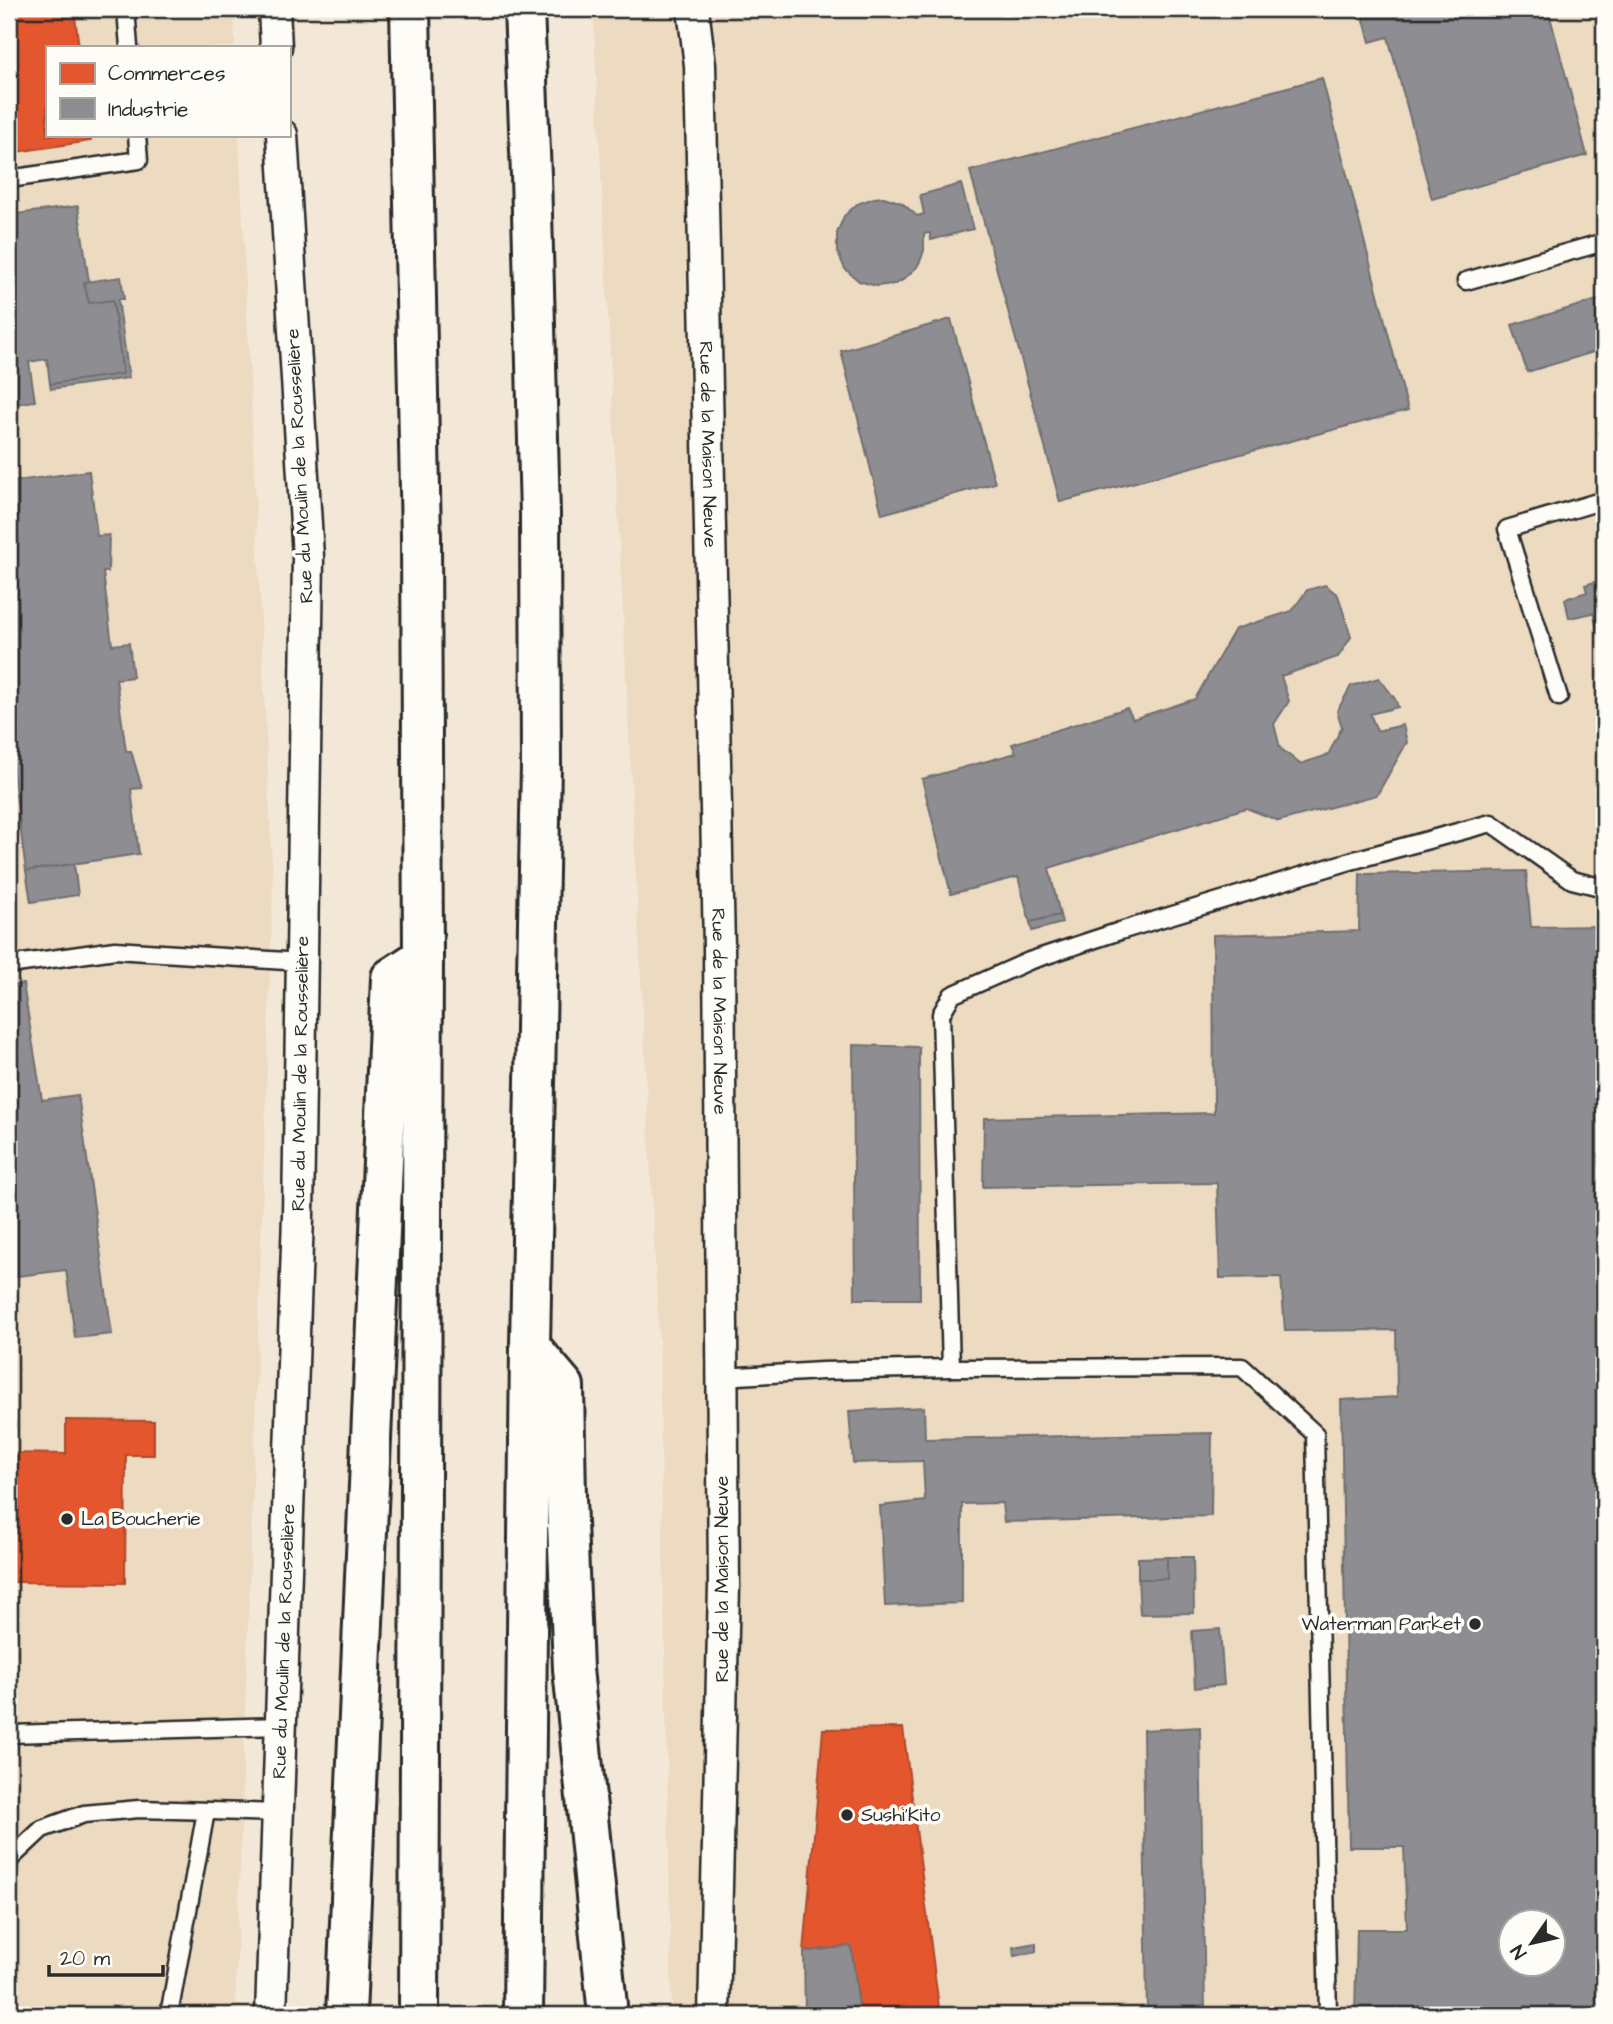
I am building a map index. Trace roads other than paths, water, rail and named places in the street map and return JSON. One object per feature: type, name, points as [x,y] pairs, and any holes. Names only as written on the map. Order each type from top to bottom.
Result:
[{"type":"highway","points":[[410,9],[421,525],[423,957],[419,2015]]},
{"type":"highway","points":[[523,2015],[530,1346],[541,764],[540,528],[524,9]]},
{"type":"highway","points":[[345,2015],[391,978],[423,957]]},
{"type":"highway","points":[[530,1346],[564,1386],[573,1669],[608,2015]]},
{"type":"street","points":[[274,9],[276,46]]},
{"type":"street","name":"Rue de la Maison Neuve","points":[[693,9],[700,65],[719,934],[724,1586],[714,2015]]},
{"type":"street","name":"Rue du Moulin de la Rousselière","points":[[271,2015],[298,1216],[307,556],[282,136]]},
{"type":"lane","points":[[126,9],[130,46]]},
{"type":"lane","points":[[9,179],[139,160],[137,136]]},
{"type":"lane","points":[[1466,281],[1604,242]]},
{"type":"lane","points":[[1559,697],[1507,529],[1604,500]]},
{"type":"lane","points":[[951,1368],[941,1014],[952,995],[1029,961],[1347,862],[1491,823],[1572,880],[1604,888]]},
{"type":"lane","points":[[9,965],[115,950],[302,962]]},
{"type":"lane","points":[[722,1377],[951,1368],[1242,1367],[1315,1434],[1328,2015]]},
{"type":"lane","points":[[9,1734],[281,1726]]},
{"type":"lane","points":[[9,1860],[41,1829],[84,1814],[139,1809],[279,1813]]},
{"type":"lane","points":[[169,2015],[206,1811]]},
{"type":"place","name":"La Boucherie","points":[[67,1519]]},
{"type":"place","name":"Waterman Parket","points":[[1475,1624]]},
{"type":"place","name":"Sushi'Kito","points":[[847,1815]]}]
